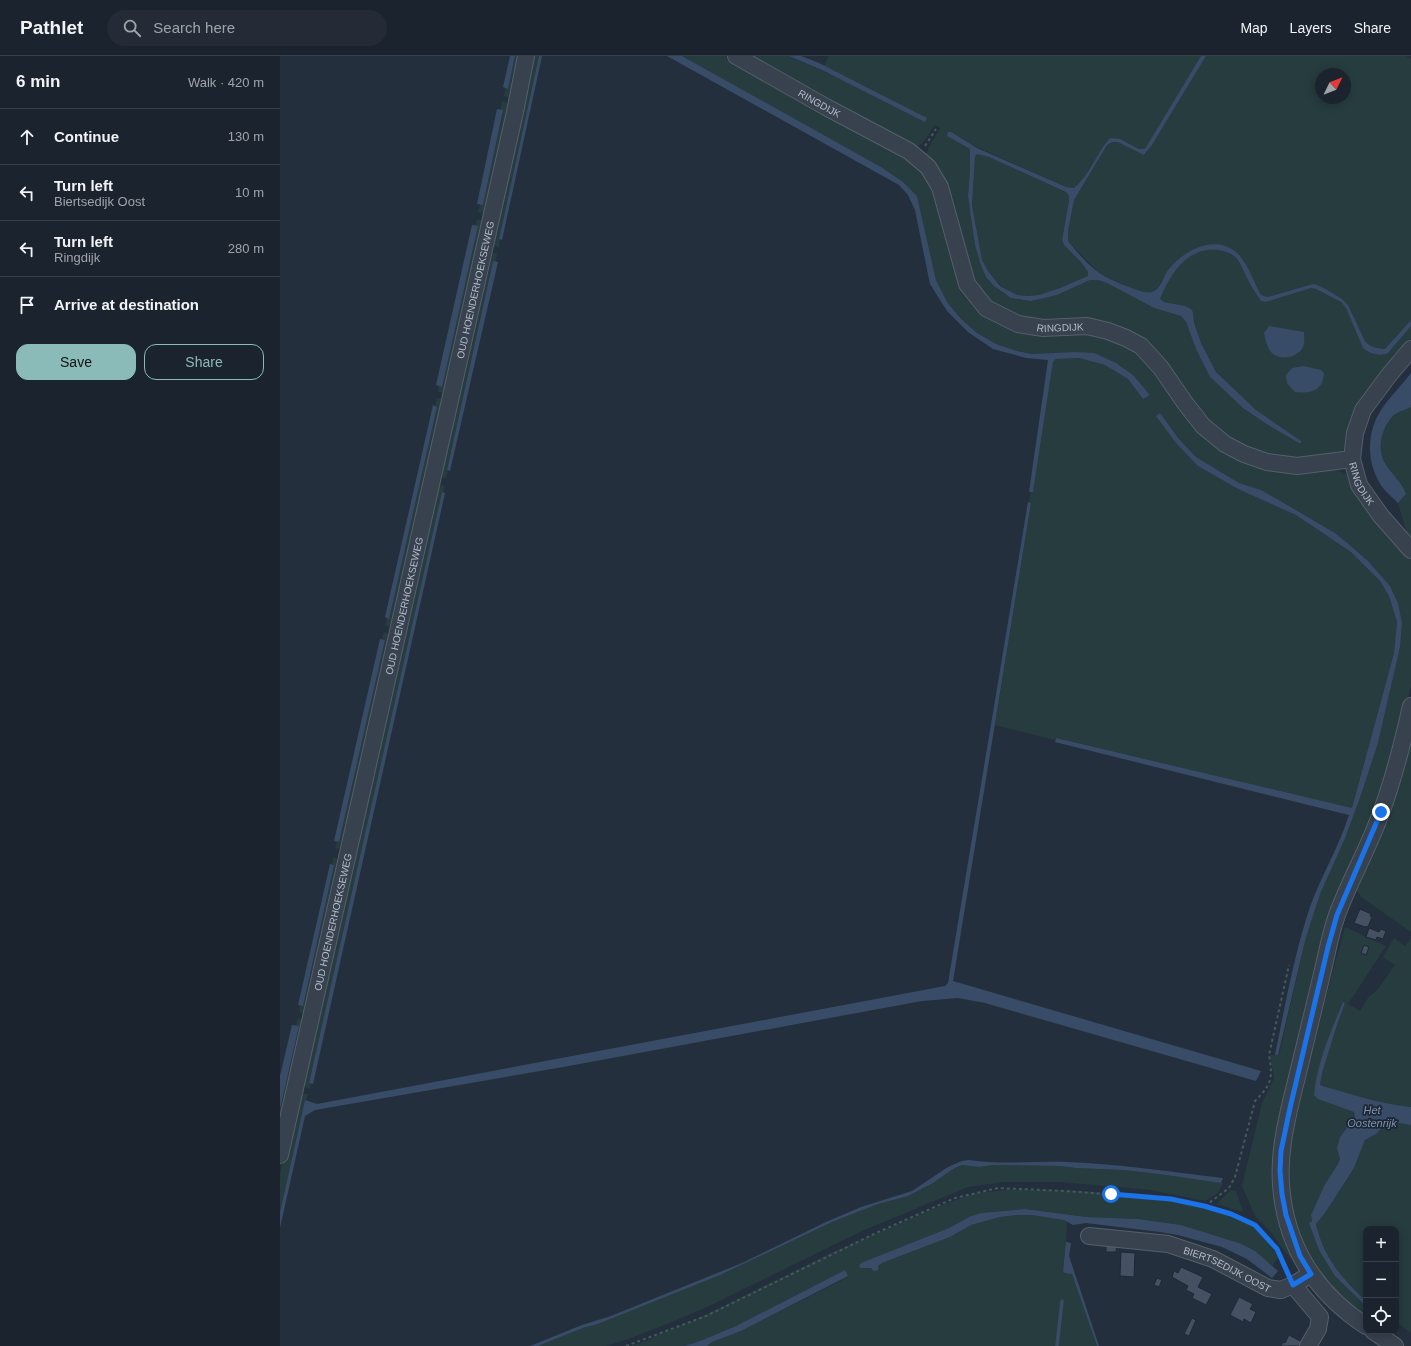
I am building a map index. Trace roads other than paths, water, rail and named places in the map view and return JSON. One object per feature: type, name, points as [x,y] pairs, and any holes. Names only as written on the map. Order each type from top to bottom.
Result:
[{"type":"street","name":"OUD HOENDERHOEKSEWEG","points":[[280,1155],[512,126],[526,56]]},
{"type":"street","name":"RINGDIJK","points":[[736,56],[826,107],[909,151],[928,167],[940,187],[967,284],[986,308],[1018,324],[1043,328],[1087,326],[1108,330],[1141,346],[1161,368],[1203,426],[1225,444],[1244,454],[1267,462],[1297,466],[1352,459],[1359,485],[1381,516],[1411,550]]},
{"type":"street","points":[[1352,459],[1356,433],[1363,410],[1389,375],[1411,350]]},
{"type":"street","points":[[1363,1324],[1338,1305],[1311,1274],[1300,1256],[1286,1215],[1282,1194],[1280,1171],[1281,1151],[1291,1100],[1337,915],[1377,824],[1402,747],[1411,706]]},
{"type":"street","name":"BIERTSEDIJK OOST","points":[[1090,1236],[1168,1244],[1212,1259],[1268,1288],[1281,1290],[1293,1285],[1311,1274]]},
{"type":"street","points":[[1293,1285],[1320,1317],[1318,1329],[1308,1346]]},
{"type":"street","points":[[1377,1334],[1395,1346]]},
{"type":"water","points":[[510,56],[515,56],[508,89],[503,87]]},
{"type":"water","points":[[539,56],[542,56],[502,240],[499,239]]},
{"type":"water","points":[[667,56],[682,56],[881,167],[903,182],[917,196],[936,280],[947,302],[961,319],[977,333],[996,344],[1032,354],[1074,352],[1094,353],[1116,363],[1133,375],[1150,395],[1143,399],[1128,379],[1105,365],[1079,358],[1056,359],[1053,362],[1033,492],[1029,492],[1048,360],[1026,358],[993,349],[968,332],[947,311],[930,284],[915,210],[908,195],[899,185]]},
{"type":"water","points":[[789,56],[801,56],[819,63],[927,118],[925,122],[824,71]]},
{"type":"water","points":[[1201,56],[1206,56],[1152,145],[1144,155],[1118,142],[1112,142],[1107,145],[1074,200],[1068,231],[1068,241],[1086,262],[1098,272],[1133,289],[1152,292],[1160,286],[1168,270],[1183,256],[1201,246],[1211,244],[1221,245],[1230,248],[1243,259],[1261,295],[1268,297],[1314,284],[1342,299],[1348,305],[1365,341],[1377,348],[1385,349],[1411,320],[1411,326],[1388,353],[1382,355],[1375,354],[1363,348],[1346,308],[1341,302],[1316,289],[1311,288],[1266,302],[1261,301],[1233,255],[1218,250],[1207,250],[1189,257],[1181,264],[1169,281],[1160,299],[1164,302],[1185,306],[1191,309],[1201,343],[1216,372],[1256,410],[1301,441],[1301,443],[1265,423],[1243,408],[1210,377],[1196,349],[1186,322],[1181,316],[1154,308],[1107,283],[1098,280],[1090,280],[1057,295],[1031,301],[1011,298],[994,286],[986,277],[975,245],[968,196],[970,149],[947,136],[948,132],[951,132],[977,148],[1066,187],[1074,188],[1080,183],[1110,138],[1120,139],[1139,149],[1145,149]],"holes":[[[977,154],[989,157],[1066,192],[1069,196],[1069,201],[1062,240],[1064,245],[1081,262],[1088,272],[1088,276],[1039,295],[1017,295],[1000,286],[988,271],[982,260],[972,205],[975,156]]]},
{"type":"water","points":[[497,109],[503,110],[483,205],[477,204]]},
{"type":"water","points":[[472,225],[478,226],[442,387],[436,385]]},
{"type":"water","points":[[493,261],[498,262],[450,471],[447,470]]},
{"type":"water","points":[[1269,326],[1304,332],[1303,347],[1292,356],[1282,357],[1273,354],[1268,347],[1264,333]]},
{"type":"water","points":[[1304,366],[1321,370],[1324,373],[1323,379],[1321,384],[1311,392],[1295,392],[1287,383],[1286,375],[1292,368]]},
{"type":"water","points":[[1411,373],[1411,407],[1398,412],[1392,417],[1385,428],[1381,440],[1381,452],[1385,463],[1406,494],[1398,503],[1385,490],[1378,480],[1374,471],[1370,453],[1370,444],[1373,426],[1380,411]]},
{"type":"water","points":[[433,405],[437,407],[389,619],[385,617]]},
{"type":"water","points":[[1160,413],[1178,438],[1196,457],[1239,483],[1261,490],[1277,499],[1335,533],[1352,547],[1368,561],[1390,586],[1398,603],[1402,623],[1400,647],[1378,743],[1345,838],[1320,894],[1305,941],[1278,1055],[1275,1055],[1282,1018],[1304,925],[1314,895],[1340,839],[1349,815],[1055,742],[1056,738],[1352,808],[1394,653],[1397,622],[1389,596],[1380,581],[1351,552],[1296,515],[1240,490],[1198,466],[1176,443],[1156,416]]},
{"type":"water","points":[[442,492],[445,493],[313,1084],[309,1083]]},
{"type":"water","points":[[1028,502],[1031,503],[953,981],[1261,1071],[1256,1081],[985,1003],[958,998],[922,1001],[563,1067],[315,1110],[305,1116],[280,1228],[280,1212],[305,1100],[317,1104],[945,986],[948,983]]},
{"type":"water","points":[[380,639],[385,640],[339,842],[334,841]]},
{"type":"water","points":[[330,864],[334,865],[303,1006],[298,1005]]},
{"type":"water","name":"Het Oostenrijk","points":[[1343,1002],[1345,1003],[1322,1073],[1320,1085],[1377,1101],[1411,1107],[1411,1125],[1387,1123],[1376,1134],[1365,1140],[1354,1168],[1325,1213],[1316,1224],[1319,1236],[1329,1257],[1341,1275],[1363,1298],[1363,1303],[1335,1276],[1319,1250],[1309,1223],[1312,1221],[1311,1215],[1324,1186],[1340,1159],[1337,1148],[1340,1137],[1355,1117],[1354,1112],[1318,1099],[1314,1095],[1321,1059]]},
{"type":"water","points":[[292,1025],[299,1026],[280,1109],[280,1076]]},
{"type":"water","points":[[969,1160],[993,1162],[1106,1164],[1223,1178],[1221,1183],[1124,1170],[1060,1166],[993,1165],[979,1167],[962,1165],[908,1196],[878,1204],[832,1222],[720,1275],[598,1324],[583,1328],[538,1346],[530,1346],[582,1325],[611,1316],[742,1263],[826,1222],[861,1207],[912,1191],[948,1167],[962,1161]]},
{"type":"water","points":[[1025,1209],[1086,1217],[1138,1219],[1181,1225],[1239,1243],[1255,1251],[1278,1271],[1272,1278],[1247,1259],[1222,1247],[1178,1235],[1086,1223],[1073,1225],[1064,1220],[1032,1215],[1000,1217],[971,1225],[950,1237],[882,1263],[878,1266],[878,1270],[874,1271],[871,1268],[861,1268],[859,1266],[861,1263],[949,1228],[971,1216],[981,1213]]},
{"type":"water","points":[[1066,1242],[1071,1243],[1069,1256],[1099,1346],[1097,1346],[1072,1274],[1065,1273],[1063,1271]]},
{"type":"water","points":[[845,1270],[848,1276],[741,1331],[712,1342],[707,1346],[684,1346],[736,1326]]},
{"type":"waterway","points":[[1057,1346],[1062,1301]]}]
